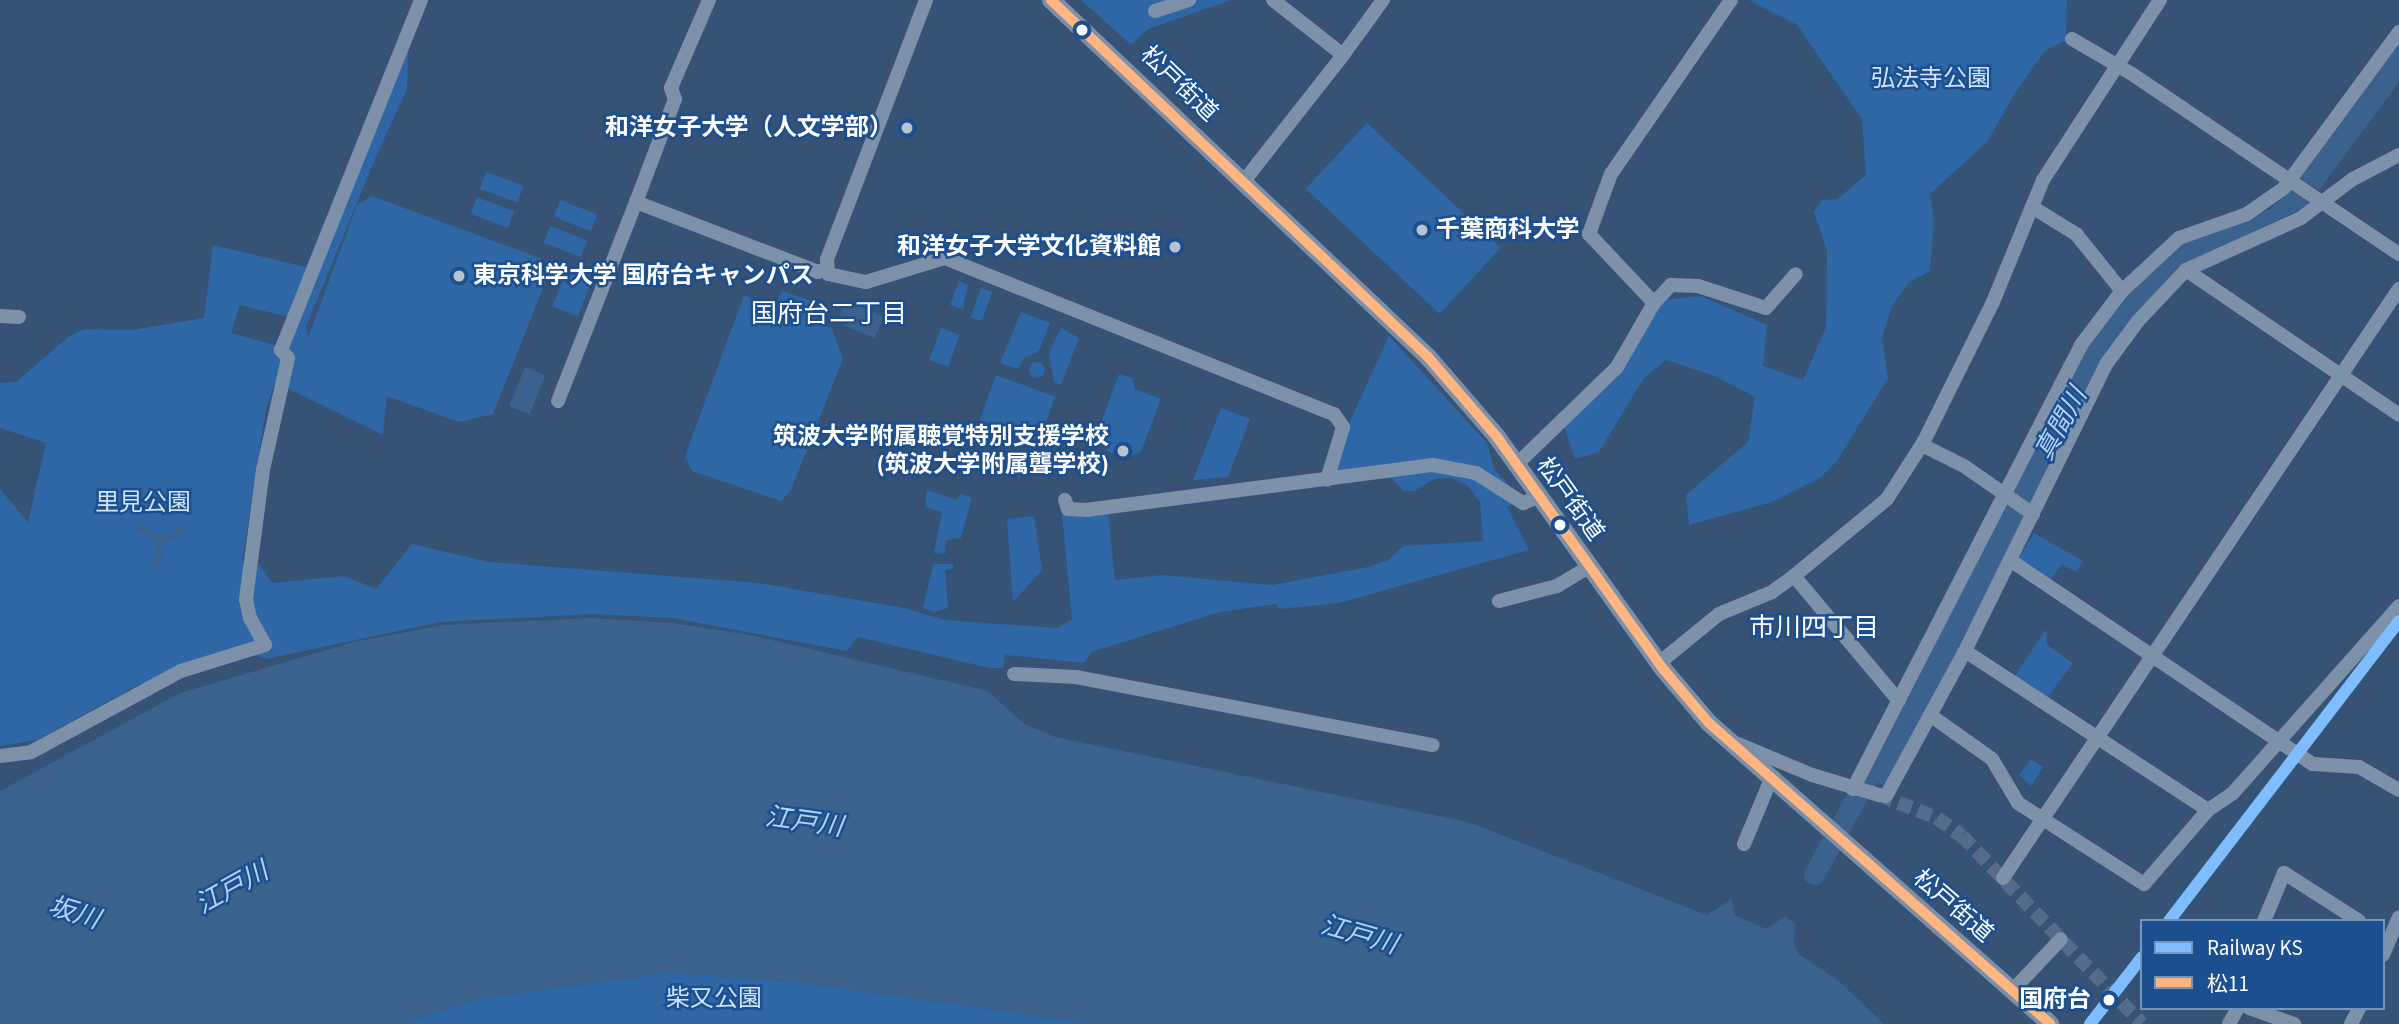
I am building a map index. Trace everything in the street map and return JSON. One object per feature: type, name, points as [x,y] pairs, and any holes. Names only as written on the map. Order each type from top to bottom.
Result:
[{"type":"main road","name":"松戸街道","points":[[1051,0],[1428,358],[1488,425],[1659,663],[1727,740],[2050,1024]]},
{"type":"street","points":[[0,756],[31,752],[181,671],[265,645],[250,618],[246,599],[263,470],[287,370],[288,358],[281,351],[421,0]]},
{"type":"street","points":[[558,401],[675,99],[671,88],[674,80],[684,67],[709,0]]},
{"type":"street","points":[[636,202],[818,272],[826,269],[926,0]]},
{"type":"street","points":[[1155,11],[1189,0]]},
{"type":"street","points":[[1273,0],[1343,55]]},
{"type":"street","points":[[1244,181],[1383,0]]},
{"type":"street","points":[[1654,303],[1589,234],[1611,174],[1731,0]]},
{"type":"street","points":[[1659,663],[1719,614],[1772,592],[1887,499],[1922,445],[2007,271],[2043,180],[2160,0]]},
{"type":"street","points":[[1855,790],[2006,499],[2081,345],[2122,291],[2179,238],[2255,210],[2290,181],[2399,32]]},
{"type":"street","points":[[2073,39],[2118,66],[2399,254]]},
{"type":"street","points":[[1727,740],[1812,775],[1855,790],[1883,795],[1965,651],[2107,363],[2138,321],[2186,270],[2254,243],[2324,203],[2353,179],[2399,155]]},
{"type":"street","points":[[2032,207],[2076,234],[2122,291]]},
{"type":"street","points":[[826,269],[833,278],[866,282],[945,258],[1334,414],[1343,427],[1327,480]]},
{"type":"street","points":[[2186,270],[2399,415]]},
{"type":"street","points":[[1515,466],[1617,367],[1654,303],[1671,285],[1698,285],[1766,309],[1796,274]]},
{"type":"street","points":[[2003,878],[2100,739],[2399,289]]},
{"type":"street","points":[[0,316],[19,317]]},
{"type":"street","points":[[1922,445],[1964,466],[2006,499],[2033,514]]},
{"type":"street","points":[[1065,500],[1068,509],[1086,510],[1433,465],[1461,467],[1523,503],[1538,497]]},
{"type":"street","points":[[2010,560],[2313,764],[2359,767],[2399,790]]},
{"type":"street","points":[[1499,601],[1557,586],[1589,567]]},
{"type":"street","points":[[1794,576],[1899,701]]},
{"type":"street","points":[[1930,715],[1992,759],[2018,803],[2144,884],[2208,810],[2233,793],[2399,606]]},
{"type":"street","points":[[1965,651],[2208,810]]},
{"type":"street","points":[[1014,674],[1076,677],[1433,745]]},
{"type":"street","points":[[1786,792],[1799,776],[1812,775]]},
{"type":"street","points":[[1744,844],[1771,779]]},
{"type":"street","points":[[2265,919],[2284,873],[2357,919]]},
{"type":"street","points":[[2387,935],[2399,917]]},
{"type":"street","points":[[2012,991],[2061,939]]},
{"type":"street","points":[[2255,1010],[2294,1024]]},
{"type":"green space","points":[[1081,0],[1231,0],[1148,29],[1131,45]]},
{"type":"green space","name":"弘法寺公園","points":[[1749,0],[2067,0],[2066,40],[2045,51],[2015,93],[1987,142],[1930,194],[1934,221],[1930,271],[1909,282],[1892,306],[1882,337],[1888,378],[1837,461],[1820,478],[1772,502],[1689,525],[1686,495],[1748,442],[1755,397],[1715,376],[1666,360],[1644,378],[1599,452],[1575,459],[1564,426],[1664,300],[1701,296],[1767,325],[1763,366],[1803,380],[1826,327],[1827,251],[1814,212],[1822,200],[1837,199],[1866,175],[1862,119],[1797,25]]},
{"type":"green space","name":"里見公園","points":[[392,53],[408,53],[407,89],[375,159],[306,327],[308,338],[357,205],[372,196],[540,258],[549,273],[493,414],[459,422],[387,396],[383,435],[275,382],[266,410],[242,562],[259,564],[272,583],[344,576],[376,589],[412,544],[489,562],[759,583],[904,608],[945,620],[1056,628],[1072,620],[1062,513],[1108,511],[1115,580],[1161,575],[1272,585],[1368,567],[1388,560],[1403,546],[1483,541],[1480,502],[1468,486],[1452,478],[1434,479],[1414,491],[1403,491],[1381,466],[1337,473],[1335,466],[1350,421],[1389,336],[1487,443],[1494,469],[1522,499],[1507,507],[1529,550],[1339,603],[1279,609],[1276,604],[1220,612],[1091,652],[1085,663],[1005,655],[1003,668],[989,668],[858,637],[847,651],[672,618],[592,614],[440,622],[266,659],[253,654],[138,685],[37,740],[0,746],[0,489],[28,522],[46,443],[0,428],[0,383],[16,382],[68,337],[84,329],[132,330],[204,318],[213,245],[306,267]],"holes":[[[240,305],[289,317],[275,345],[231,333]]]},
{"type":"green space","points":[[1367,123],[1501,248],[1439,314],[1306,189]]},
{"type":"green space","points":[[486,172],[524,186],[517,203],[480,189]]},
{"type":"green space","points":[[477,197],[514,211],[508,228],[471,214]]},
{"type":"green space","points":[[560,200],[597,214],[591,231],[554,217]]},
{"type":"green space","points":[[550,226],[587,240],[581,257],[544,243]]},
{"type":"green space","points":[[568,268],[593,278],[578,316],[553,306]]},
{"type":"green space","points":[[959,281],[968,285],[963,309],[950,305]]},
{"type":"green space","points":[[981,288],[992,292],[982,321],[970,317]]},
{"type":"green space","points":[[782,291],[823,305],[816,322],[832,328],[843,359],[791,490],[781,501],[692,471],[685,456],[744,295],[774,307]]},
{"type":"green space","points":[[1021,312],[1050,323],[1039,351],[1024,358],[1018,369],[1000,363]]},
{"type":"green space","points":[[941,328],[960,335],[948,367],[929,360]]},
{"type":"green space","points":[[1061,328],[1079,338],[1061,385],[1054,382],[1049,353]]},
{"type":"green space","points":[[1037,362],[1043,364],[1043,376],[1037,378],[1031,376],[1029,370],[1031,364]]},
{"type":"green space","points":[[1119,374],[1132,378],[1135,389],[1161,399],[1141,452],[1122,459],[1106,450],[1099,439],[1099,428]]},
{"type":"green space","points":[[996,375],[1055,397],[1039,442],[980,420]]},
{"type":"green space","points":[[1221,408],[1250,419],[1228,477],[1193,480]]},
{"type":"green space","points":[[927,490],[957,500],[961,493],[972,498],[961,538],[946,540],[945,554],[934,553],[942,512],[925,507]]},
{"type":"green space","points":[[1034,516],[1042,570],[1013,602],[1007,519]]},
{"type":"green space","points":[[2034,533],[2083,561],[2076,572],[2062,564],[2051,579],[2019,558]]},
{"type":"green space","points":[[933,564],[953,564],[953,569],[945,570],[948,608],[935,612],[923,608]]},
{"type":"green space","points":[[2046,629],[2047,645],[2073,663],[2047,698],[2014,677]]},
{"type":"green space","points":[[2031,759],[2043,767],[2031,786],[2019,775]]},
{"type":"green space","name":"柴又公園","points":[[666,973],[789,981],[1096,1024],[401,1024],[482,998]]},
{"type":"water","points":[[2399,37],[2399,82],[2319,190],[2300,179]]},
{"type":"water","points":[[2291,190],[2312,204],[2183,265],[2142,309],[1885,785],[1866,780],[2085,348],[2127,296],[2180,244],[2270,209]]},
{"type":"water","points":[[846,301],[884,317],[875,338],[837,322]]},
{"type":"water","points":[[525,367],[545,375],[530,414],[509,406]]},
{"type":"water","points":[[141,522],[155,534],[172,534],[179,526],[183,529],[180,538],[167,539],[160,547],[163,561],[158,567],[152,562],[157,547],[153,537],[136,530]]},
{"type":"water","points":[[591,618],[672,623],[750,635],[988,691],[1024,724],[1055,737],[1468,822],[1707,915],[1732,899],[1734,915],[1766,929],[1785,916],[1795,924],[1794,944],[1799,954],[1840,982],[1884,1024],[1096,1024],[789,981],[666,973],[482,998],[401,1024],[0,1024],[0,791],[180,693],[354,642],[444,625]]},
{"type":"waterway","name":"真間川","points":[[1814,874],[1879,756]]},
{"type":"tunnel","points":[[1879,795],[1937,818],[1962,836],[2142,1024]]},
{"type":"rail line","name":"KS","points":[[2171,919],[2399,621]]},
{"type":"rail line","name":"KS","points":[[2090,1024],[2140,960]]},
{"type":"transit line","name":"松11","points":[[1051,0],[1428,357],[1497,437],[1664,670],[1709,723],[2050,1024]]},
{"type":"place","name":"和洋女子大学（人文学部）","points":[[907,128]]},
{"type":"place","name":"千葉商科大学","points":[[1422,230]]},
{"type":"place","name":"和洋女子大学文化資料館","points":[[1175,247]]},
{"type":"place","name":"東京科学大学 国府台キャンパス","points":[[459,276]]},
{"type":"place","name":"筑波大学附属聴覚特別支援学校 (筑波大学附属聾学校)","points":[[1123,451]]},
{"type":"place","name":"国府台","points":[[2109,1000]]},
{"type":"district","name":"国府台二丁目","points":[[829,314]]},
{"type":"district","name":"市川四丁目","points":[[1814,628]]},
{"type":"water label","name":"江戸川","points":[[804,822]]},
{"type":"water label","name":"江戸川","points":[[232,888]]},
{"type":"water label","name":"坂川","points":[[74,913]]},
{"type":"water label","name":"江戸川","points":[[1359,935]]}]
